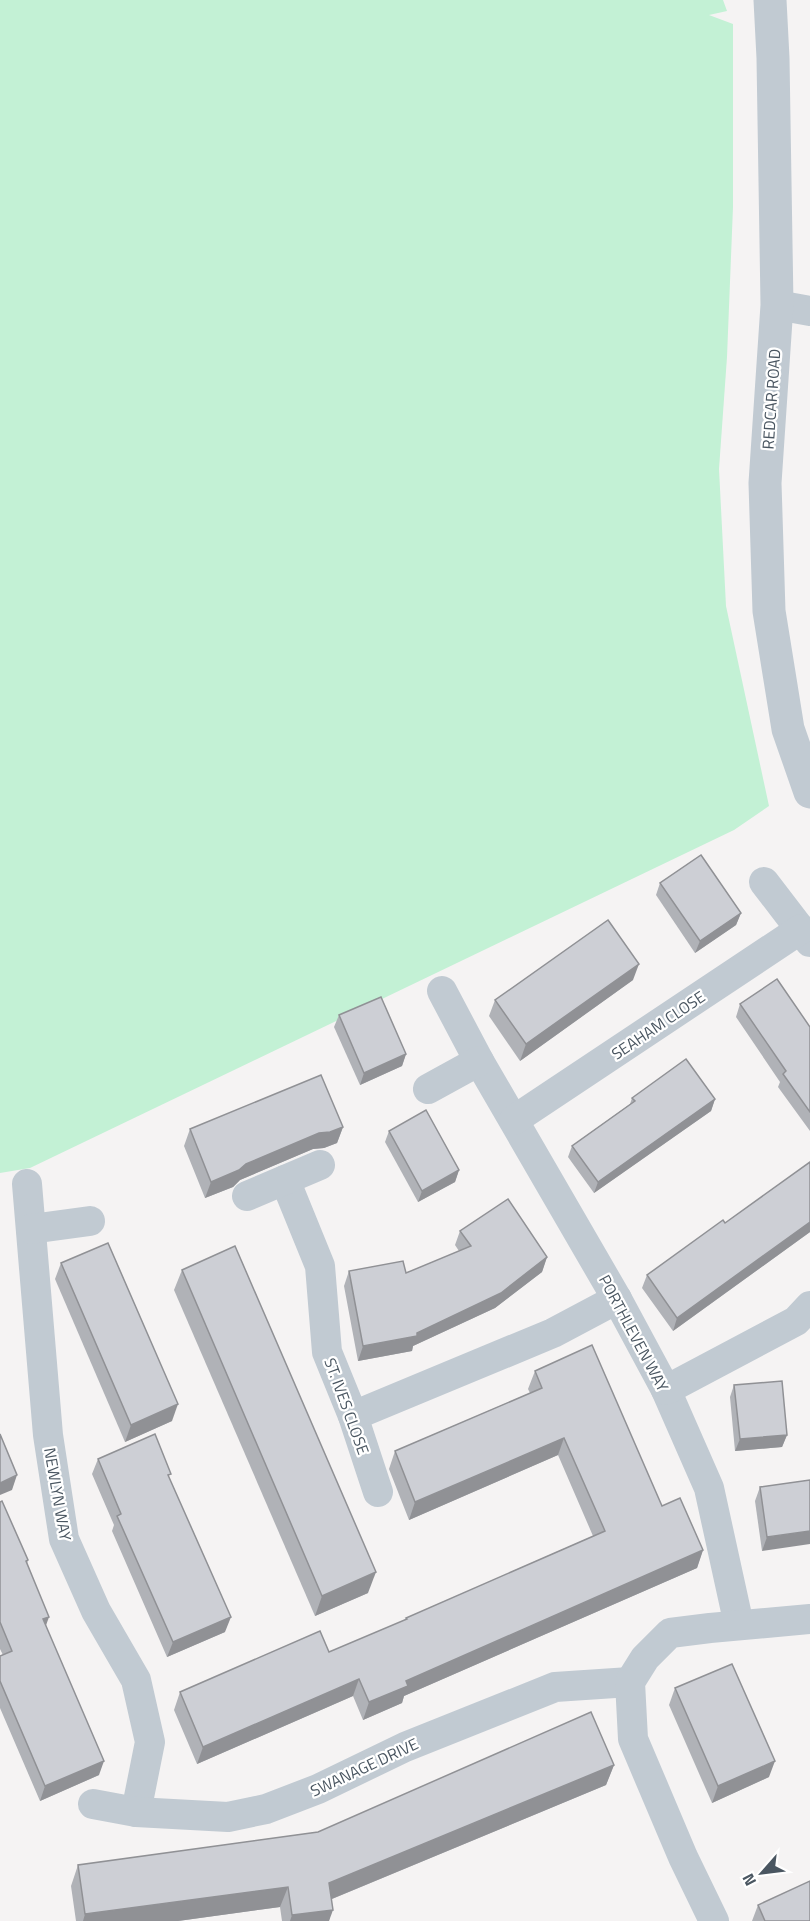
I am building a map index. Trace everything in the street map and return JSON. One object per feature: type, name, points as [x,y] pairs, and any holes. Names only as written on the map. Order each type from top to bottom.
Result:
[{"type":"street","name":"REDCAR ROAD","points":[[770,0],[777,305],[765,483],[769,611],[788,729],[810,792]]},
{"type":"street","points":[[777,305],[810,311]]},
{"type":"street","name":"SEAHAM CLOSE","points":[[514,1120],[806,935],[764,882]]},
{"type":"street","name":"PORTHLEVEN WAY","points":[[442,991],[479,1061],[617,1299],[666,1390],[709,1488],[739,1625]]},
{"type":"street","points":[[428,1089],[479,1061]]},
{"type":"street","points":[[247,1196],[320,1165]]},
{"type":"street","name":"ST. IVES CLOSE","points":[[285,1180],[320,1266],[327,1352],[353,1416],[378,1492]]},
{"type":"street","name":"NEWLYN WAY","points":[[27,1185],[48,1435],[64,1539],[96,1611],[136,1680],[150,1742],[136,1812]]},
{"type":"street","points":[[31,1229],[90,1221]]},
{"type":"street","points":[[353,1416],[553,1333],[617,1299]]},
{"type":"street","points":[[666,1390],[796,1321],[810,1306]]},
{"type":"street","points":[[714,1921],[683,1857],[633,1738],[630,1682],[645,1658],[670,1633],[810,1619]]},
{"type":"street","name":"SWANAGE DRIVE","points":[[93,1804],[136,1812],[228,1817],[266,1809],[318,1789],[405,1747],[555,1687],[630,1682]]},
{"type":"green space","points":[[0,0],[723,0],[727,11],[709,15],[733,24],[733,207],[727,357],[719,469],[726,606],[769,806],[734,830],[30,1168],[0,1173]]},
{"type":"building","points":[[701,855],[741,913],[700,941],[660,883]]},
{"type":"building","points":[[608,920],[639,964],[526,1044],[495,1000]]},
{"type":"building","points":[[777,979],[810,1027],[810,1112],[783,1074],[786,1071],[740,1004]]},
{"type":"building","points":[[381,997],[406,1054],[364,1073],[339,1015]]},
{"type":"building","points":[[686,1059],[715,1099],[598,1182],[572,1146],[635,1101],[632,1098]]},
{"type":"building","points":[[321,1075],[343,1127],[319,1133],[246,1164],[239,1170],[211,1182],[190,1129]]},
{"type":"building","points":[[426,1110],[459,1170],[422,1191],[389,1131]]},
{"type":"building","points":[[810,1162],[810,1222],[677,1318],[647,1275],[723,1220],[725,1223]]},
{"type":"building","points":[[508,1199],[547,1257],[501,1293],[417,1333],[417,1336],[363,1346],[349,1271],[403,1261],[406,1273],[471,1246],[460,1231]]},
{"type":"building","points":[[108,1243],[178,1404],[131,1425],[61,1263]]},
{"type":"building","points":[[235,1246],[376,1572],[322,1596],[182,1270]]},
{"type":"building","points":[[592,1345],[662,1506],[680,1498],[703,1550],[406,1681],[408,1686],[369,1702],[359,1679],[203,1747],[180,1692],[320,1631],[329,1652],[605,1531],[564,1438],[415,1502],[395,1451],[542,1388],[535,1371]]},
{"type":"building","points":[[782,1381],[787,1435],[740,1439],[734,1385]]},
{"type":"building","points":[[0,1434],[17,1475],[0,1483]]},
{"type":"building","points":[[155,1434],[171,1474],[168,1475],[231,1617],[173,1642],[117,1516],[121,1514],[98,1459]]},
{"type":"building","points":[[810,1480],[810,1531],[767,1537],[760,1487]]},
{"type":"building","points":[[2,1501],[28,1560],[26,1561],[49,1617],[43,1619],[104,1761],[45,1786],[0,1681],[0,1656],[12,1651],[0,1622],[0,1502]]},
{"type":"building","points":[[732,1664],[775,1761],[718,1786],[675,1688]]},
{"type":"building","points":[[591,1712],[614,1765],[329,1883],[333,1910],[292,1915],[288,1887],[85,1914],[78,1865],[318,1832]]},
{"type":"building","points":[[810,1881],[810,1921],[765,1921],[758,1905]]}]
